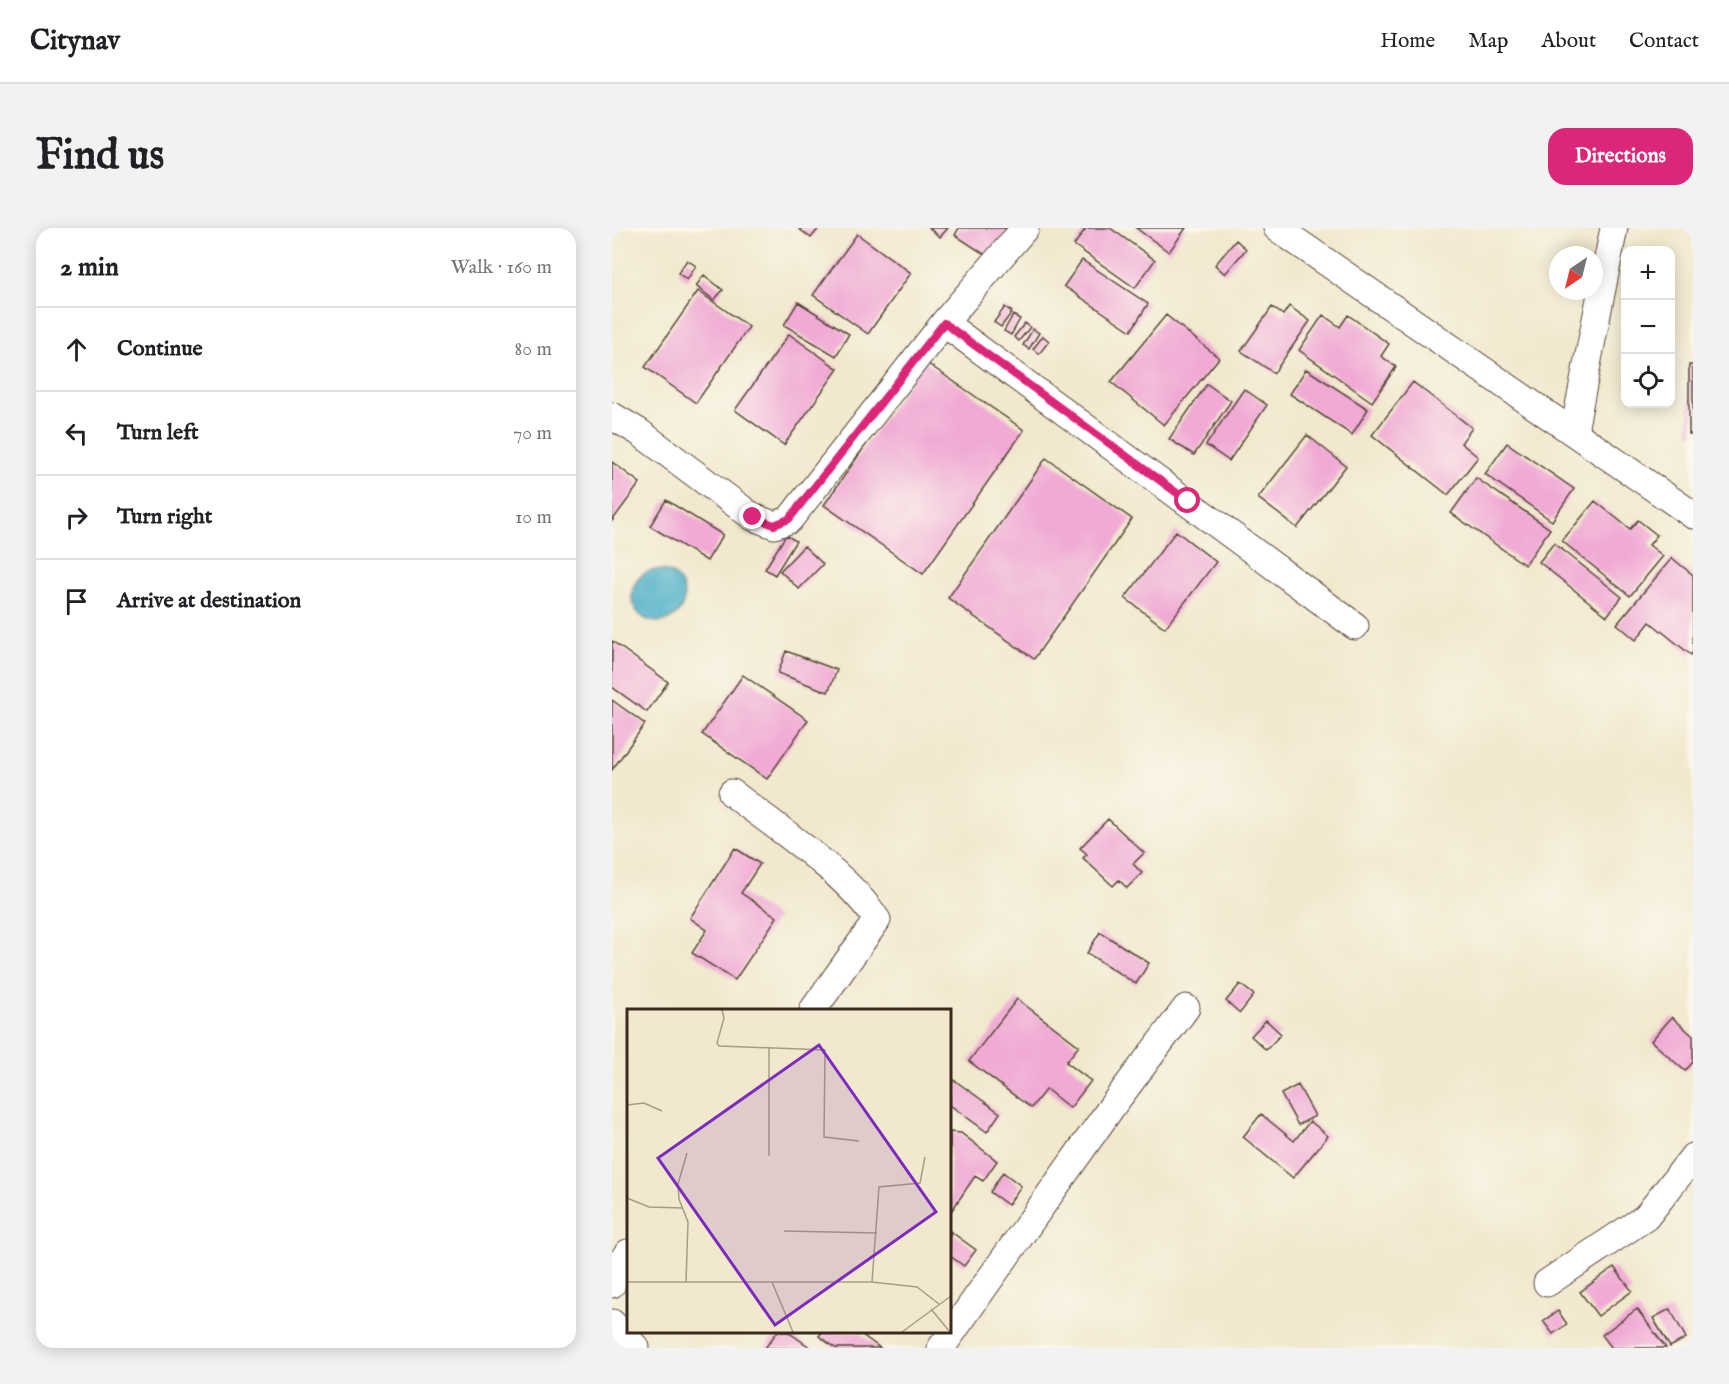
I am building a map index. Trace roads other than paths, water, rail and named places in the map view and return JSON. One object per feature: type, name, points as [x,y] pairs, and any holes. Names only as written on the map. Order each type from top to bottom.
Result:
[{"type":"street","points":[[612,416],[639,432],[753,517],[774,525],[789,519],[944,323],[1025,228]]},
{"type":"street","points":[[1277,228],[1693,515]]},
{"type":"street","points":[[1574,431],[1614,228]]},
{"type":"street","points":[[944,323],[1355,626]]},
{"type":"street","points":[[732,793],[846,883],[865,900],[878,920],[814,1009]]},
{"type":"street","points":[[941,1348],[1113,1105],[1186,1008]]},
{"type":"street","points":[[1547,1283],[1646,1217],[1693,1157]]},
{"type":"street","points":[[612,1284],[618,1266],[627,1254]]},
{"type":"street","points":[[612,1323],[636,1348]]},
{"type":"water","points":[[653,570],[663,570],[677,577],[684,596],[677,615],[663,622],[653,622],[643,618],[636,611],[632,601],[632,591],[636,581],[643,574]]}]
